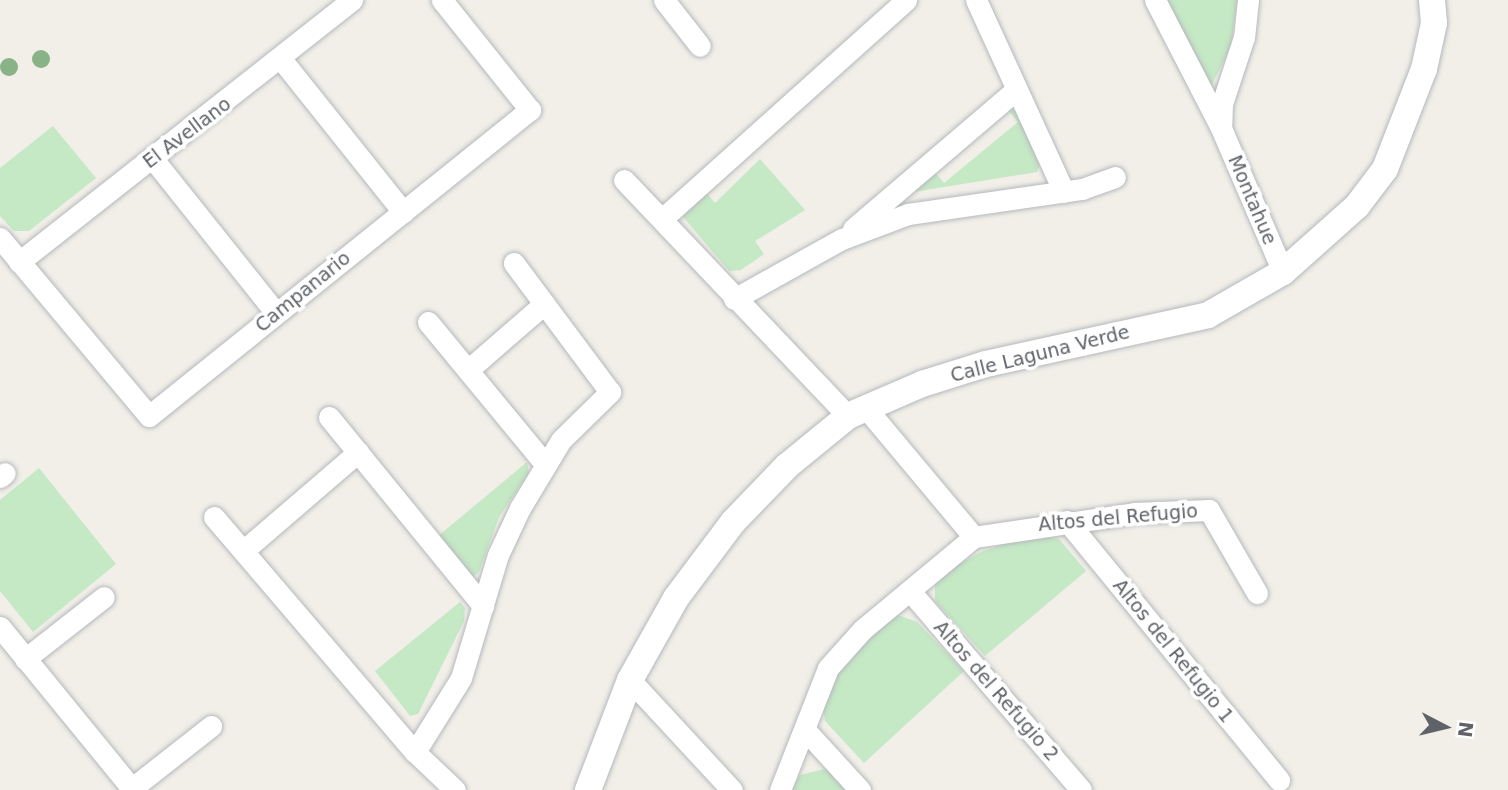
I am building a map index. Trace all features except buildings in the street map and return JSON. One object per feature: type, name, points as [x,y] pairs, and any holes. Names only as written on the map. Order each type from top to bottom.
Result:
[{"type":"street","name":"El Avellano","points":[[19,262],[281,59],[352,0]]},
{"type":"street","name":"Campanario","points":[[0,238],[149,416],[530,110],[442,0]]},
{"type":"street","points":[[664,0],[700,46]]},
{"type":"street","points":[[662,219],[906,0]]},
{"type":"street","points":[[976,0],[1064,192]]},
{"type":"street","name":"Montahue","points":[[1155,0],[1221,128],[1283,272]]},
{"type":"street","points":[[1221,128],[1222,104],[1244,37],[1248,0]]},
{"type":"street","name":"Calle Laguna Verde","points":[[588,790],[630,680],[676,597],[733,522],[787,466],[857,412],[986,363],[1208,315],[1283,272],[1357,206],[1385,169],[1424,69],[1434,23],[1432,0]]},
{"type":"street","points":[[281,59],[402,212]]},
{"type":"street","points":[[842,239],[1016,90]]},
{"type":"street","points":[[153,159],[276,313]]},
{"type":"street","points":[[734,299],[842,239],[908,214],[1064,192],[1115,177]]},
{"type":"street","points":[[624,180],[734,299],[857,412],[974,537],[863,629],[828,668],[813,698],[807,732],[780,790]]},
{"type":"street","points":[[415,752],[461,678],[498,555],[546,465],[561,440],[610,392],[514,263]]},
{"type":"street","points":[[468,370],[544,304]]},
{"type":"street","points":[[428,322],[546,465]]},
{"type":"street","points":[[330,417],[483,606]]},
{"type":"street","points":[[243,551],[358,452]]},
{"type":"street","name":"Altos del Refugio","points":[[974,537],[1066,521],[1196,507],[1209,510],[1257,593]]},
{"type":"street","points":[[214,517],[415,752],[455,790]]},
{"type":"street","name":"Altos del Refugio 1","points":[[1066,521],[1279,780]]},
{"type":"street","name":"Altos del Refugio 2","points":[[910,591],[1081,790]]},
{"type":"street","points":[[25,659],[104,597]]},
{"type":"street","points":[[0,627],[132,789],[211,726]]},
{"type":"street","points":[[630,680],[732,790]]},
{"type":"street","points":[[807,732],[860,790]]},
{"type":"green space","points":[[1165,0],[1237,0],[1231,47],[1209,90]]},
{"type":"green space","points":[[1008,110],[1016,111],[1040,164],[1037,172],[913,192],[934,171],[944,183],[1018,122]]},
{"type":"green space","points":[[53,126],[96,178],[29,231],[14,231],[0,216],[0,168]]},
{"type":"green space","points":[[760,159],[805,210],[755,241],[764,254],[741,270],[729,271],[679,212],[702,188],[715,203]]},
{"type":"green space","points":[[527,462],[529,473],[499,517],[479,572],[473,577],[437,537]]},
{"type":"green space","points":[[39,468],[116,564],[33,632],[0,591],[0,500]]},
{"type":"green space","points":[[1033,535],[1059,539],[1086,571],[985,656],[935,601],[935,583],[941,574],[983,551]]},
{"type":"green space","points":[[460,602],[465,608],[464,621],[418,714],[410,716],[375,671]]},
{"type":"green space","points":[[895,614],[917,622],[964,671],[864,763],[825,721],[823,706],[833,675],[884,620]]},
{"type":"green space","points":[[824,769],[834,773],[850,790],[792,790],[800,775]]}]
